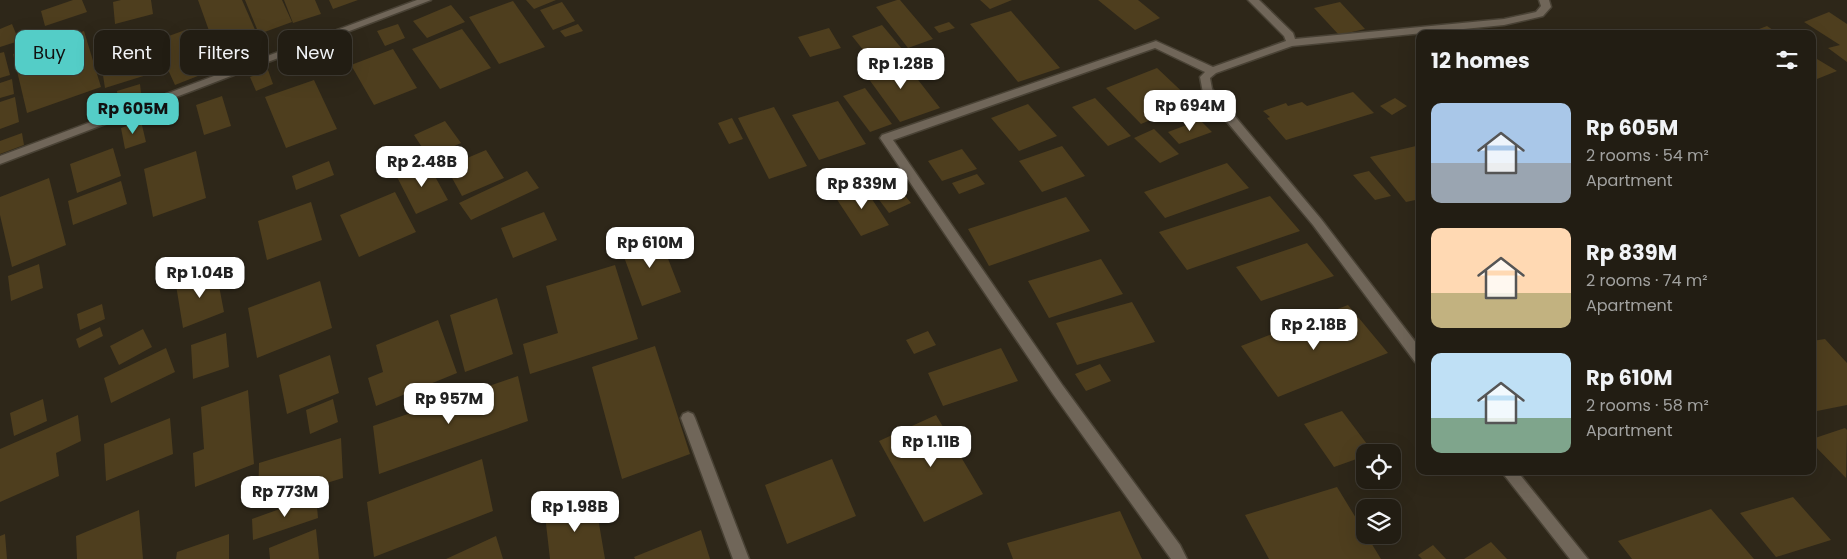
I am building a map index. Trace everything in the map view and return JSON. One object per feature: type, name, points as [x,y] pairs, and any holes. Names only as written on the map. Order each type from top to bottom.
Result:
[{"type":"street","points":[[0,160],[426,0]]},
{"type":"street","points":[[1253,0],[1290,35],[1291,43]]},
{"type":"street","points":[[1423,30],[1504,22],[1539,14],[1546,7],[1544,0]]},
{"type":"street","points":[[1416,31],[1291,43],[1212,71],[1205,77],[1207,90],[1317,222],[1416,353]]},
{"type":"street","points":[[1179,559],[1175,550],[1058,390],[886,138],[1156,44],[1212,71]]},
{"type":"street","points":[[688,418],[741,559]]},
{"type":"street","points":[[1511,475],[1580,559]]},
{"type":"building","points":[[73,0],[82,0],[87,12],[45,26],[41,11]]},
{"type":"building","points":[[121,0],[151,0],[153,14],[115,24],[113,2]]},
{"type":"building","points":[[198,0],[242,0],[255,30],[209,30]]},
{"type":"building","points":[[245,0],[282,0],[292,22],[268,31],[257,30]]},
{"type":"building","points":[[284,0],[315,0],[321,14],[293,23]]},
{"type":"building","points":[[329,0],[358,0],[333,9]]},
{"type":"building","points":[[526,0],[556,0],[534,9]]},
{"type":"building","points":[[900,0],[933,39],[908,48],[876,7]]},
{"type":"building","points":[[980,0],[1012,0],[990,9]]},
{"type":"building","points":[[1098,0],[1138,0],[1160,18],[1135,30]]},
{"type":"building","points":[[513,1],[545,47],[499,64],[469,17]]},
{"type":"building","points":[[562,2],[575,21],[553,30],[540,10]]},
{"type":"building","points":[[1340,2],[1365,29],[1339,35],[1314,8]]},
{"type":"building","points":[[451,5],[465,22],[427,38],[413,21]]},
{"type":"building","points":[[1011,11],[1060,68],[1018,82],[970,24]]},
{"type":"building","points":[[1829,12],[1847,24],[1847,62],[1828,48],[1840,45],[1804,22]]},
{"type":"building","points":[[949,22],[955,28],[939,33],[934,27]]},
{"type":"building","points":[[12,24],[15,31],[15,42],[0,47],[0,29]]},
{"type":"building","points":[[398,24],[405,38],[385,46],[377,31]]},
{"type":"building","points":[[578,24],[583,31],[565,37],[560,31]]},
{"type":"building","points":[[882,25],[903,50],[872,61],[852,36]]},
{"type":"building","points":[[1767,26],[1773,30],[1756,30]]},
{"type":"building","points":[[829,28],[841,48],[810,57],[798,37]]},
{"type":"building","points":[[462,29],[491,68],[440,89],[412,49]]},
{"type":"building","points":[[84,31],[94,64],[94,75],[97,75],[101,87],[27,113],[18,75],[84,75]]},
{"type":"building","points":[[180,32],[180,75],[200,75],[175,85],[170,74],[170,36]]},
{"type":"building","points":[[393,49],[417,88],[374,105],[352,65]]},
{"type":"building","points":[[4,52],[10,75],[0,78],[0,53]]},
{"type":"building","points":[[901,58],[940,108],[900,122],[863,71]]},
{"type":"building","points":[[1816,58],[1837,71],[1816,79]]},
{"type":"building","points":[[1157,68],[1193,102],[1141,124],[1106,88]]},
{"type":"building","points":[[268,70],[273,84],[256,91],[250,77],[268,75]]},
{"type":"building","points":[[103,75],[147,75],[105,88]]},
{"type":"building","points":[[12,79],[14,94],[0,98],[0,83]]},
{"type":"building","points":[[314,80],[337,129],[286,148],[265,97]]},
{"type":"building","points":[[140,84],[141,93],[118,100],[117,91]]},
{"type":"building","points":[[865,88],[892,124],[870,132],[843,96]]},
{"type":"building","points":[[1353,92],[1374,113],[1286,140],[1267,118],[1270,117],[1263,111],[1286,103],[1288,106],[1302,102],[1307,106]]},
{"type":"building","points":[[222,96],[231,126],[204,135],[196,105]]},
{"type":"building","points":[[15,97],[19,122],[0,129],[0,102]]},
{"type":"building","points":[[1095,98],[1131,136],[1108,146],[1072,107]]},
{"type":"building","points":[[1395,98],[1407,106],[1392,115],[1380,106]]},
{"type":"building","points":[[838,101],[866,144],[819,160],[792,115]]},
{"type":"building","points":[[1028,104],[1057,136],[1019,151],[991,118]]},
{"type":"building","points":[[774,107],[807,166],[769,179],[738,118]]},
{"type":"building","points":[[732,118],[743,139],[729,144],[718,123]]},
{"type":"building","points":[[1200,120],[1212,132],[1179,144],[1168,132]]},
{"type":"building","points":[[141,121],[146,142],[125,149],[121,128]]},
{"type":"building","points":[[445,121],[461,143],[429,158],[414,135]]},
{"type":"building","points":[[1154,129],[1179,154],[1160,163],[1134,138]]},
{"type":"building","points":[[22,133],[24,145],[0,154],[0,141]]},
{"type":"building","points":[[1062,146],[1085,176],[1042,192],[1019,161]]},
{"type":"building","points":[[1416,146],[1416,200],[1406,202],[1370,157]]},
{"type":"building","points":[[113,148],[121,176],[77,193],[70,164]]},
{"type":"building","points":[[962,149],[977,169],[942,181],[928,161]]},
{"type":"building","points":[[486,150],[504,178],[462,196],[446,167]]},
{"type":"building","points":[[196,151],[206,198],[153,217],[144,169]]},
{"type":"building","points":[[329,161],[334,175],[296,190],[292,176]]},
{"type":"building","points":[[427,162],[448,200],[416,214],[396,175]]},
{"type":"building","points":[[1227,163],[1249,188],[1165,218],[1144,192]]},
{"type":"building","points":[[527,171],[539,188],[471,220],[459,203]]},
{"type":"building","points":[[1369,171],[1391,196],[1375,200],[1353,175]]},
{"type":"building","points":[[977,174],[985,184],[959,194],[952,183]]},
{"type":"building","points":[[889,176],[911,203],[889,213],[868,185]]},
{"type":"building","points":[[49,178],[66,245],[12,267],[0,215],[0,197]]},
{"type":"building","points":[[121,181],[127,204],[73,225],[68,201]]},
{"type":"building","points":[[862,184],[889,225],[861,236],[834,195]]},
{"type":"building","points":[[395,192],[416,232],[359,257],[340,215]]},
{"type":"building","points":[[1270,196],[1300,231],[1187,270],[1159,232]]},
{"type":"building","points":[[1066,197],[1090,231],[989,266],[968,229]]},
{"type":"building","points":[[311,202],[322,240],[267,260],[258,221]]},
{"type":"building","points":[[544,212],[557,240],[513,258],[501,228]]},
{"type":"building","points":[[658,233],[681,292],[642,306],[620,246]]},
{"type":"building","points":[[1307,243],[1334,276],[1261,301],[1236,267]]},
{"type":"building","points":[[1101,259],[1123,294],[1049,318],[1028,281]]},
{"type":"building","points":[[39,264],[43,288],[11,301],[8,276]]},
{"type":"building","points":[[615,265],[638,339],[530,374],[523,344],[558,333],[546,286]]},
{"type":"building","points":[[216,270],[224,312],[183,328],[176,285]]},
{"type":"building","points":[[320,281],[332,328],[257,358],[248,308]]},
{"type":"building","points":[[497,298],[513,354],[465,372],[450,315]]},
{"type":"building","points":[[1132,302],[1155,342],[1077,365],[1056,323]]},
{"type":"building","points":[[102,304],[105,319],[80,330],[77,314]]},
{"type":"building","points":[[1348,305],[1388,353],[1278,397],[1241,346]]},
{"type":"building","points":[[438,320],[457,373],[376,406],[368,378],[383,372],[376,345]]},
{"type":"building","points":[[100,327],[103,336],[79,348],[76,339]]},
{"type":"building","points":[[143,329],[152,347],[119,365],[110,346]]},
{"type":"building","points":[[928,331],[936,345],[914,354],[906,340]]},
{"type":"building","points":[[226,333],[229,367],[193,379],[191,345]]},
{"type":"building","points":[[1825,339],[1847,363],[1847,405],[1816,411],[1816,340]]},
{"type":"building","points":[[655,346],[690,454],[622,479],[592,367]]},
{"type":"building","points":[[166,348],[175,372],[111,403],[104,378]]},
{"type":"building","points":[[1001,348],[1018,381],[943,406],[928,373]]},
{"type":"building","points":[[330,355],[339,393],[287,414],[279,375]]},
{"type":"building","points":[[1100,364],[1111,381],[1086,391],[1075,374]]},
{"type":"building","points":[[518,376],[528,421],[379,474],[373,426]]},
{"type":"building","points":[[248,390],[254,464],[195,487],[193,453],[204,449],[201,407]]},
{"type":"building","points":[[43,399],[47,421],[14,436],[10,413]]},
{"type":"building","points":[[333,399],[338,422],[310,434],[306,410]]},
{"type":"building","points":[[1342,411],[1367,444],[1356,444],[1356,459],[1334,467],[1304,424]]},
{"type":"building","points":[[78,415],[81,441],[56,453],[59,476],[0,502],[0,449]]},
{"type":"building","points":[[936,415],[983,494],[924,522],[879,441]]},
{"type":"building","points":[[170,418],[173,454],[106,481],[104,444]]},
{"type":"building","points":[[1845,428],[1847,430],[1846,478],[1816,447],[1816,438]]},
{"type":"building","points":[[341,438],[343,478],[258,504],[259,463]]},
{"type":"building","points":[[482,459],[493,511],[374,557],[367,502]]},
{"type":"building","points":[[832,459],[856,516],[787,544],[765,485]]},
{"type":"building","points":[[1337,487],[1356,518],[1356,544],[1372,544],[1381,559],[1269,559],[1245,515]]},
{"type":"building","points":[[316,496],[318,518],[253,540],[252,519]]},
{"type":"building","points":[[1793,497],[1831,540],[1776,557],[1740,513]]},
{"type":"building","points":[[595,500],[605,559],[550,559],[545,515]]},
{"type":"building","points":[[1711,509],[1754,559],[1632,559],[1618,541]]},
{"type":"building","points":[[139,510],[143,559],[77,559],[76,536]]},
{"type":"building","points":[[1120,511],[1142,559],[1013,559],[1007,543]]},
{"type":"building","points":[[316,529],[319,559],[270,559],[269,548]]},
{"type":"building","points":[[701,530],[710,559],[635,559],[634,557]]},
{"type":"building","points":[[5,534],[7,559],[0,559],[0,536]]},
{"type":"building","points":[[229,534],[229,559],[176,559],[177,552]]},
{"type":"building","points":[[496,536],[503,559],[446,559]]},
{"type":"building","points":[[1491,542],[1507,559],[1464,559]]},
{"type":"building","points":[[1433,545],[1446,559],[1422,559],[1418,555]]}]
